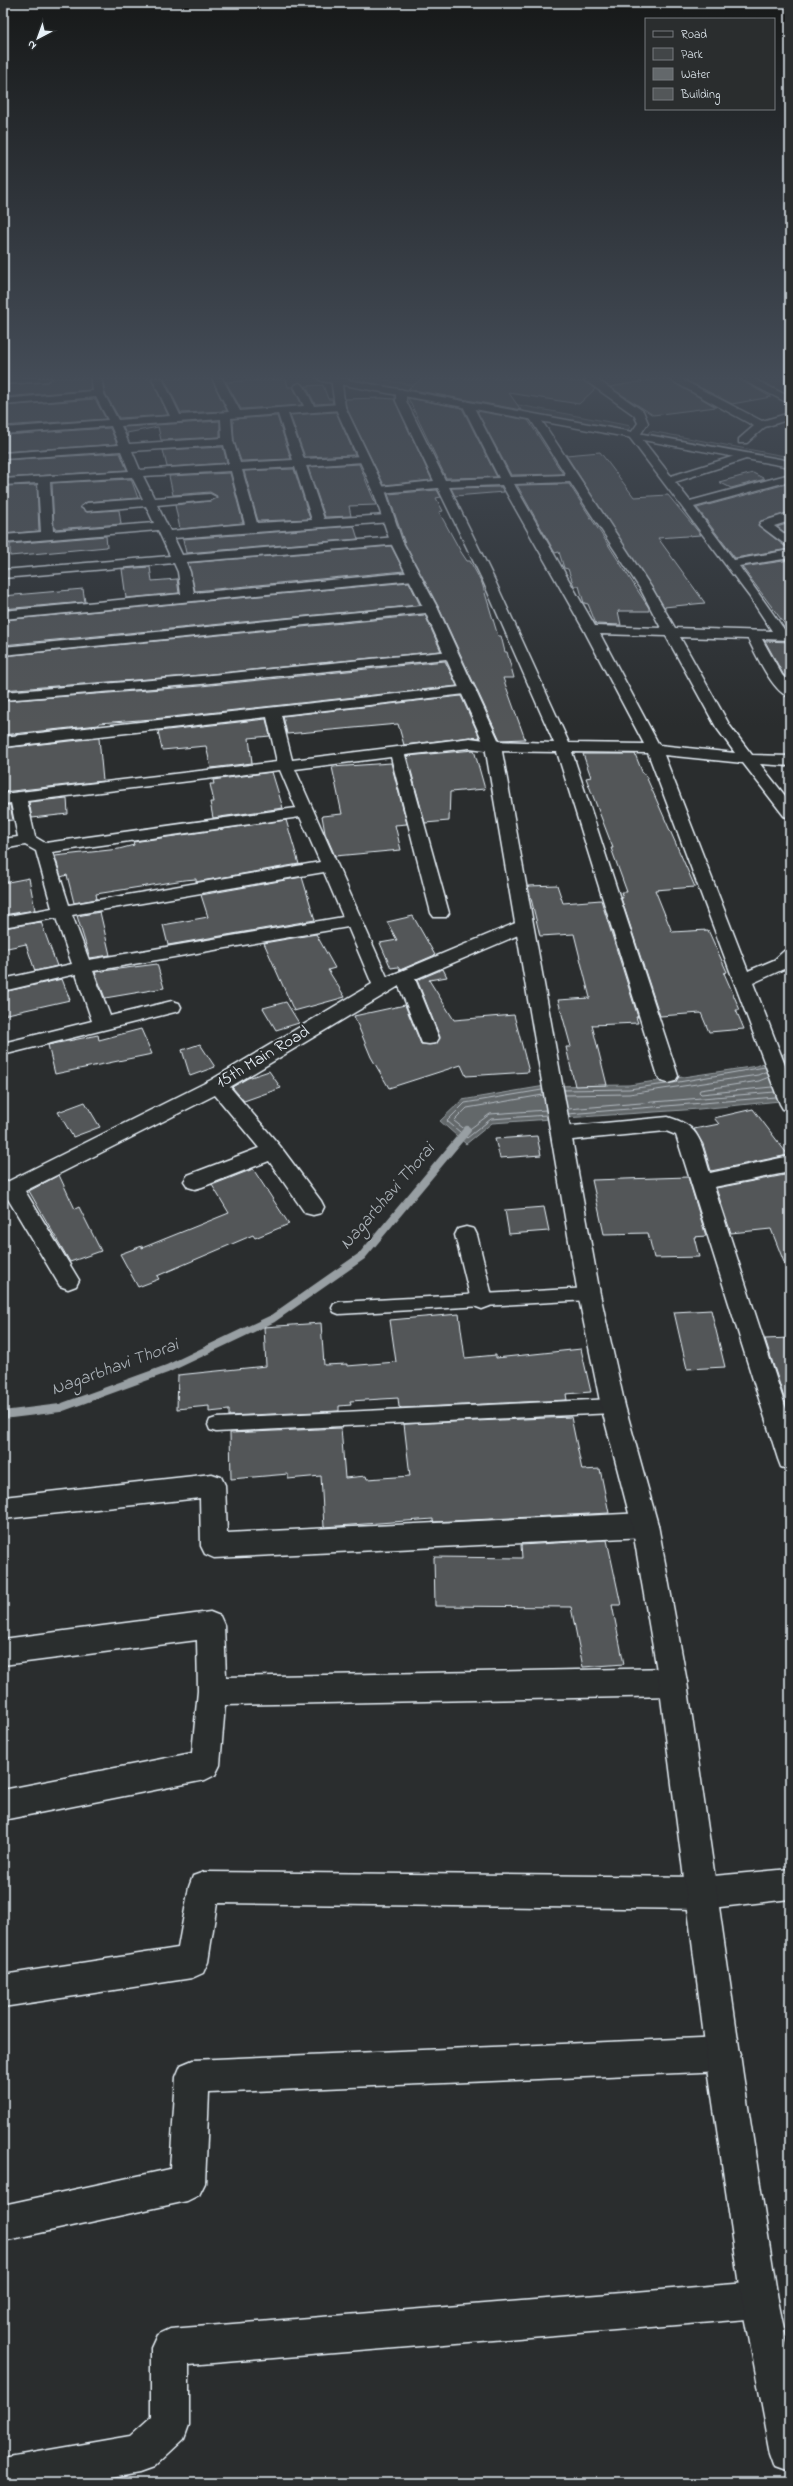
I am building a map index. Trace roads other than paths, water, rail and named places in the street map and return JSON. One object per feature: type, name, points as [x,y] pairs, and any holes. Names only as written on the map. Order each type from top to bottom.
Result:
[{"type":"street","points":[[45,494],[47,536]]},
{"type":"street","points":[[146,494],[184,572],[188,597]]},
{"type":"street","points":[[243,494],[251,527]]},
{"type":"street","points":[[310,494],[319,522]]},
{"type":"street","points":[[380,494],[396,541],[431,609],[451,655],[469,690],[493,746],[589,1294],[613,1406],[645,1525],[673,1682],[724,2054],[760,2300],[790,2454]]},
{"type":"street","points":[[445,494],[489,581],[563,747],[668,1076]]},
{"type":"street","points":[[513,494],[591,630],[654,749],[790,1104]]},
{"type":"street","points":[[585,494],[648,590],[723,727],[790,813]]},
{"type":"street","points":[[677,494],[786,636]]},
{"type":"street","points":[[686,506],[729,494]]},
{"type":"street","points":[[87,507],[210,497]]},
{"type":"street","points":[[790,517],[765,525],[790,544]]},
{"type":"street","points":[[3,539],[164,530],[251,527],[388,518]]},
{"type":"street","points":[[3,574],[178,558],[396,541]]},
{"type":"street","points":[[730,564],[790,554]]},
{"type":"street","points":[[3,615],[414,576]]},
{"type":"street","points":[[3,650],[431,609]]},
{"type":"street","points":[[591,630],[672,632],[754,637],[786,636]]},
{"type":"street","points":[[754,637],[783,677],[790,693]]},
{"type":"street","points":[[3,696],[201,680],[451,655]]},
{"type":"street","points":[[3,742],[469,690]]},
{"type":"street","points":[[273,712],[285,764],[328,866],[382,986]]},
{"type":"street","points":[[26,840],[10,798],[470,743],[493,746],[654,749],[749,759],[790,761]]},
{"type":"street","points":[[397,752],[440,913]]},
{"type":"street","points":[[3,844],[26,840],[43,848],[306,811]]},
{"type":"street","points":[[43,848],[62,911],[103,1024]]},
{"type":"street","points":[[3,922],[328,866]]},
{"type":"street","points":[[3,985],[83,967],[353,921]]},
{"type":"street","name":"15th Main Road","points":[[8,1191],[218,1085],[382,986],[524,926]]},
{"type":"street","points":[[743,980],[780,964],[790,955]]},
{"type":"street","points":[[405,976],[429,1038]]},
{"type":"street","points":[[3,1049],[172,1007]]},
{"type":"street","points":[[218,1085],[273,1151],[313,1207]]},
{"type":"street","points":[[561,1128],[668,1124],[683,1130],[688,1138],[790,1459]]},
{"type":"street","points":[[195,1181],[273,1151]]},
{"type":"street","points":[[702,1182],[790,1164]]},
{"type":"street","points":[[8,1191],[68,1280]]},
{"type":"street","points":[[466,1235],[482,1300]]},
{"type":"street","points":[[3,1508],[212,1485],[214,1546],[645,1525]]},
{"type":"street","points":[[3,1652],[210,1625],[212,1691],[205,1765],[3,1805]]},
{"type":"street","points":[[212,1691],[673,1682]]},
{"type":"street","points":[[3,1992],[192,1962],[204,1887],[702,1893],[790,1884]]},
{"type":"street","points":[[3,2223],[187,2183],[193,2077],[724,2054]]},
{"type":"street","points":[[3,2478],[139,2454],[170,2425],[170,2348],[760,2300]]},
{"type":"lane","points":[[339,1308],[589,1294]]},
{"type":"lane","points":[[216,1425],[613,1406]]},
{"type":"water","name":"Nagarbhavi Thorai","points":[[790,1051],[790,1100],[699,1109],[492,1123],[466,1144],[440,1121],[462,1100],[545,1086],[629,1085],[757,1066]]},
{"type":"waterway","name":"Nagarbhavi Thorai","points":[[3,1415],[60,1408],[167,1369],[272,1319],[362,1256],[467,1130]]}]
